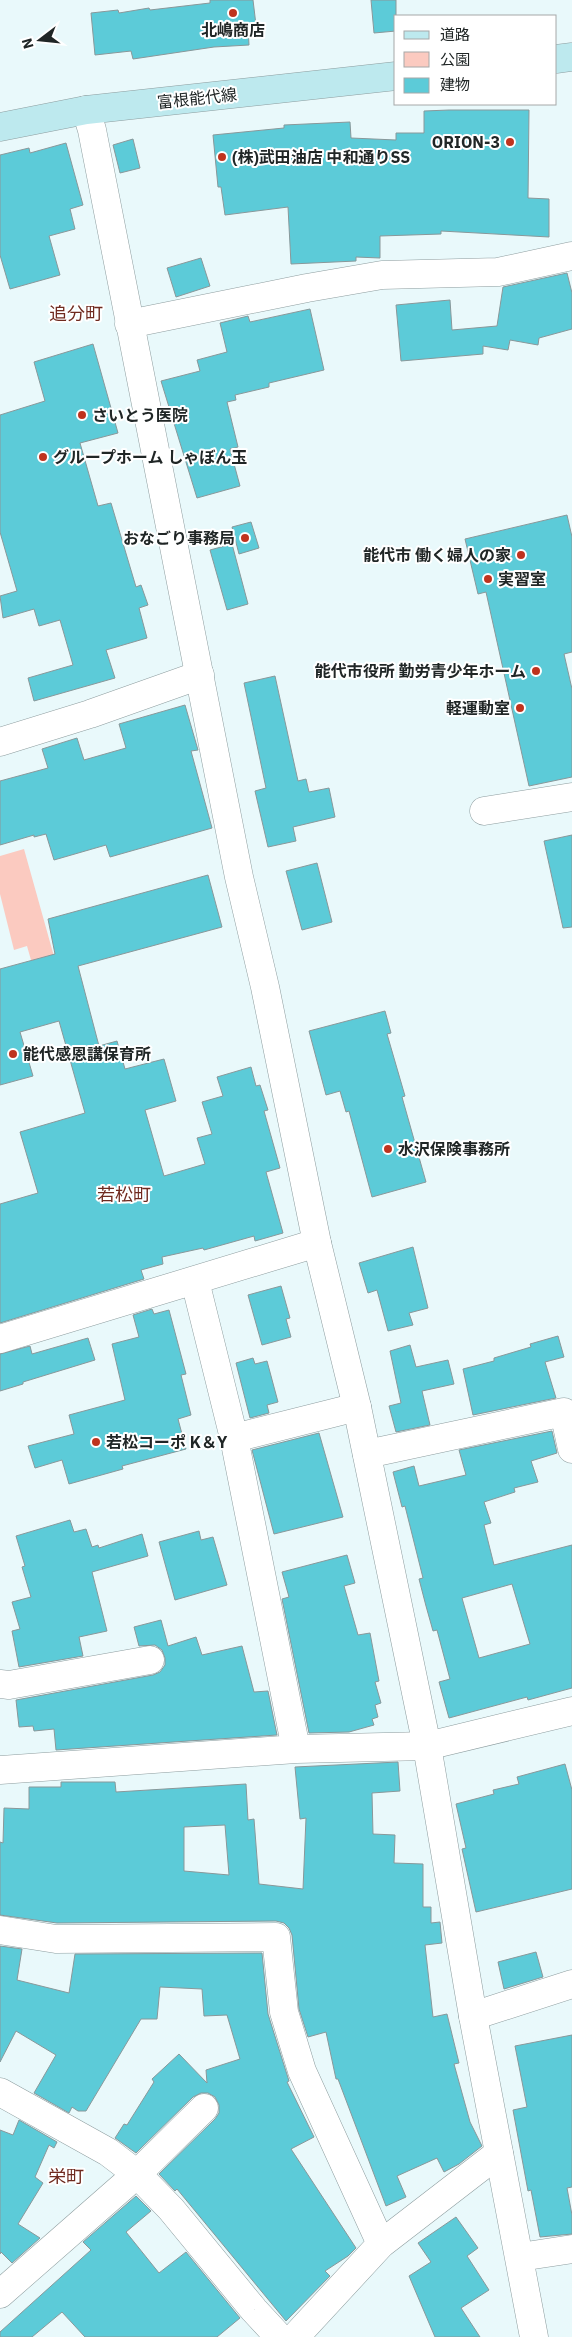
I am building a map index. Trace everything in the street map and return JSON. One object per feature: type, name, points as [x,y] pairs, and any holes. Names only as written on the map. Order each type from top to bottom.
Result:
[{"type":"main road","points":[[557,59],[572,57]]},
{"type":"main road","name":"富根能代線","points":[[0,127],[86,110],[394,76]]},
{"type":"street","points":[[86,110],[92,130],[128,324],[200,675],[239,877],[265,987],[318,1243],[357,1406],[427,1746],[473,2016],[534,2337]]},
{"type":"street","points":[[128,324],[382,275],[498,272],[572,256]]},
{"type":"street","points":[[0,742],[90,714],[200,675]]},
{"type":"street","points":[[484,811],[572,797]]},
{"type":"street","points":[[0,1339],[318,1243]]},
{"type":"street","points":[[196,1281],[234,1438],[296,1749]]},
{"type":"street","points":[[234,1438],[357,1406]]},
{"type":"street","points":[[367,1454],[564,1412],[572,1449]]},
{"type":"street","points":[[0,1684],[9,1685],[150,1660]]},
{"type":"street","points":[[0,1770],[296,1749],[427,1746],[572,1711]]},
{"type":"street","points":[[0,1930],[56,1939],[276,1938],[284,2012],[302,2071],[381,2244]]},
{"type":"street","points":[[473,2016],[572,1984]]},
{"type":"street","points":[[0,2092],[108,2152],[137,2174],[171,2209],[278,2337]]},
{"type":"street","points":[[0,2294],[137,2174],[204,2108]]},
{"type":"street","points":[[295,2337],[381,2244],[499,2154]]},
{"type":"street","points":[[520,2257],[572,2249]]},
{"type":"green space","points":[[24,849],[55,960],[33,967],[27,946],[14,950],[0,894],[0,856]]},
{"type":"building","points":[[210,0],[253,0],[256,25],[248,26],[249,45],[214,47],[133,59],[131,51],[95,55],[91,13],[118,10],[119,13],[149,8],[150,10],[210,3]]},
{"type":"building","points":[[371,0],[396,0],[394,31],[374,33]]},
{"type":"building","points":[[529,110],[528,198],[549,199],[549,237],[441,231],[441,234],[380,236],[380,258],[356,257],[356,261],[291,264],[288,207],[225,215],[221,187],[218,187],[213,135],[284,128],[284,125],[350,122],[351,138],[396,140],[396,133],[424,133],[424,111]]},
{"type":"building","points":[[133,139],[140,168],[120,173],[113,145]]},
{"type":"building","points":[[66,143],[83,205],[70,209],[75,229],[49,236],[60,275],[10,289],[0,255],[0,155],[29,148],[30,153]]},
{"type":"building","points":[[201,258],[210,286],[176,297],[167,268]]},
{"type":"building","points":[[567,273],[572,293],[572,329],[539,338],[538,345],[510,340],[508,350],[483,346],[483,354],[401,361],[396,305],[450,300],[452,330],[497,326],[503,287]]},
{"type":"building","points":[[310,309],[324,370],[269,383],[269,387],[235,395],[236,400],[227,402],[238,447],[230,449],[240,486],[197,498],[161,381],[200,371],[197,360],[227,352],[220,323],[248,316],[250,322]]},
{"type":"building","points":[[93,344],[118,433],[80,443],[98,506],[111,503],[136,587],[141,585],[148,605],[139,608],[147,638],[106,650],[115,678],[34,701],[28,678],[73,665],[60,620],[39,626],[34,609],[3,618],[0,596],[17,591],[0,532],[0,415],[45,401],[34,362]]},
{"type":"building","name":"能代市役所 勤労青少年ホーム","points":[[567,515],[572,537],[572,652],[564,654],[572,689],[572,777],[529,786],[486,592],[478,594],[465,539]]},
{"type":"building","name":"おなごり事務局","points":[[251,522],[259,548],[239,554],[232,527]]},
{"type":"building","points":[[232,544],[248,604],[227,610],[210,550]]},
{"type":"building","points":[[275,676],[298,781],[306,779],[309,792],[329,788],[335,817],[293,827],[296,841],[268,847],[255,791],[266,788],[244,683]]},
{"type":"building","points":[[185,705],[198,750],[191,751],[212,828],[110,857],[106,845],[54,860],[46,834],[34,837],[34,835],[0,845],[0,781],[48,768],[42,749],[77,738],[84,760],[126,748],[119,724]]},
{"type":"building","points":[[572,835],[572,927],[563,928],[544,841]]},
{"type":"building","points":[[317,863],[332,922],[302,930],[286,871]]},
{"type":"building","points":[[208,875],[222,927],[78,966],[99,1046],[117,1041],[125,1069],[164,1059],[176,1101],[145,1110],[164,1176],[205,1164],[197,1138],[212,1134],[202,1102],[223,1096],[217,1077],[251,1067],[256,1086],[260,1085],[268,1110],[264,1111],[280,1168],[266,1172],[283,1233],[255,1241],[254,1236],[204,1250],[203,1248],[162,1257],[163,1264],[141,1270],[144,1279],[0,1323],[0,1204],[38,1193],[20,1132],[85,1113],[59,1021],[20,1032],[33,1076],[0,1085],[0,969],[55,954],[48,919]]},
{"type":"building","points":[[385,1011],[391,1033],[387,1034],[405,1096],[402,1097],[426,1182],[372,1197],[349,1111],[346,1112],[340,1091],[326,1095],[309,1031]]},
{"type":"building","points":[[413,1247],[428,1308],[409,1313],[413,1325],[388,1331],[377,1290],[368,1293],[359,1263]]},
{"type":"building","points":[[281,1286],[290,1318],[286,1319],[291,1337],[262,1345],[248,1295]]},
{"type":"building","points":[[152,1309],[154,1314],[169,1310],[186,1374],[181,1375],[191,1415],[178,1419],[186,1449],[122,1466],[123,1469],[69,1484],[62,1460],[35,1468],[28,1446],[74,1434],[69,1415],[125,1400],[112,1344],[139,1337],[133,1315]]},
{"type":"building","points":[[558,1336],[564,1357],[545,1362],[556,1398],[473,1415],[463,1369],[494,1361],[494,1358],[531,1347],[530,1344]]},
{"type":"building","points":[[88,1338],[95,1360],[0,1391],[0,1354],[30,1346],[32,1354]]},
{"type":"building","points":[[410,1345],[416,1367],[448,1360],[454,1384],[422,1391],[430,1425],[396,1432],[389,1406],[401,1403],[390,1351]]},
{"type":"building","points":[[253,1358],[255,1364],[267,1361],[278,1402],[267,1405],[269,1413],[250,1418],[236,1363]]},
{"type":"building","points":[[552,1431],[557,1453],[531,1461],[538,1482],[514,1488],[515,1492],[484,1502],[491,1523],[484,1525],[494,1565],[572,1545],[572,1688],[528,1700],[527,1697],[449,1718],[439,1682],[450,1679],[437,1630],[433,1631],[426,1606],[419,1579],[423,1578],[405,1506],[402,1507],[393,1472],[414,1466],[419,1486],[466,1475],[459,1450]],"holes":[[[512,1584],[530,1644],[479,1658],[462,1598]]]},
{"type":"building","points":[[319,1433],[343,1517],[274,1534],[252,1450]]},
{"type":"building","points":[[70,1520],[74,1532],[86,1529],[92,1547],[98,1545],[99,1548],[142,1534],[148,1556],[92,1572],[107,1631],[79,1637],[83,1656],[19,1667],[12,1631],[20,1629],[12,1602],[31,1597],[22,1567],[25,1566],[16,1536]]},
{"type":"building","points":[[199,1531],[201,1540],[213,1537],[227,1585],[175,1600],[159,1542]]},
{"type":"building","points":[[347,1555],[355,1583],[344,1586],[358,1635],[370,1633],[379,1681],[375,1682],[381,1703],[375,1705],[378,1717],[372,1719],[374,1725],[349,1732],[309,1733],[282,1599],[289,1597],[282,1572]]},
{"type":"building","points":[[161,1620],[168,1646],[196,1637],[202,1655],[242,1646],[254,1692],[268,1691],[277,1735],[56,1750],[54,1729],[34,1731],[33,1726],[19,1727],[16,1700],[153,1675],[160,1672],[165,1665],[162,1650],[155,1645],[139,1646],[134,1627]]},
{"type":"building","points":[[398,1762],[400,1791],[372,1793],[373,1834],[395,1835],[394,1863],[423,1864],[423,1907],[431,1907],[431,1923],[440,1922],[442,1943],[425,1945],[433,2017],[447,2014],[459,2063],[454,2064],[470,2122],[482,2146],[459,2164],[444,2172],[437,2158],[397,2176],[406,2197],[386,2206],[338,2079],[336,2079],[326,2032],[308,2037],[299,2009],[292,1935],[284,1923],[276,1921],[57,1923],[0,1915],[0,1842],[3,1843],[4,1808],[29,1809],[29,1787],[61,1787],[61,1782],[115,1782],[116,1792],[246,1784],[248,1820],[254,1819],[259,1884],[303,1889],[306,1818],[300,1819],[295,1767]],"holes":[[[225,1825],[229,1875],[184,1871],[184,1827]]]},
{"type":"building","points":[[565,1764],[572,1790],[572,1889],[476,1912],[462,1849],[466,1848],[456,1804],[494,1794],[493,1790],[519,1784],[517,1777]]},
{"type":"building","points":[[0,1946],[22,1949],[17,1980],[69,1993],[75,1954],[262,1953],[268,2014],[289,2081],[287,2082],[314,2137],[291,2149],[356,2248],[348,2256],[325,2271],[330,2276],[286,2321],[177,2189],[175,2191],[159,2174],[215,2119],[219,2113],[219,2105],[215,2097],[208,2093],[201,2093],[193,2097],[136,2153],[115,2138],[124,2124],[127,2125],[154,2082],[152,2079],[179,2054],[207,2083],[206,2070],[240,2059],[227,2015],[204,2016],[202,1989],[160,1987],[157,2019],[141,2019],[86,2111],[78,2111],[72,2107],[69,2113],[34,2093],[56,2055],[16,2031],[0,2062]]},
{"type":"building","points":[[536,1952],[543,1977],[504,1989],[498,1962]]},
{"type":"building","points":[[572,2035],[572,2187],[567,2188],[572,2215],[572,2234],[540,2237],[531,2190],[528,2191],[513,2110],[527,2107],[515,2046]]},
{"type":"building","points":[[19,2120],[57,2142],[54,2148],[49,2145],[35,2177],[43,2183],[18,2224],[40,2238],[12,2263],[1,2252],[0,2254],[0,2130],[13,2135]]},
{"type":"building","points":[[136,2196],[151,2211],[126,2232],[159,2273],[186,2252],[240,2318],[217,2337],[85,2337],[62,2312],[32,2337],[0,2337],[0,2332],[91,2250],[83,2242]]},
{"type":"building","points":[[456,2217],[478,2248],[467,2256],[489,2290],[461,2308],[480,2337],[435,2337],[409,2276],[431,2262],[418,2243]]},
{"type":"place","name":"北嶋商店","points":[[233,13]]},
{"type":"place","name":"ORION-3","points":[[510,142]]},
{"type":"place","name":"(株)武田油店 中和通りSS","points":[[222,157]]},
{"type":"place","name":"さいとう医院","points":[[82,415]]},
{"type":"place","name":"グループホーム しゃぼん玉","points":[[43,457]]},
{"type":"place","name":"おなごり事務局","points":[[245,538]]},
{"type":"place","name":"能代市 働く婦人の家","points":[[521,555]]},
{"type":"place","name":"実習室","points":[[488,579]]},
{"type":"place","name":"能代市役所 勤労青少年ホーム","points":[[536,671]]},
{"type":"place","name":"軽運動室","points":[[520,708]]},
{"type":"place","name":"能代感恩講保育所","points":[[13,1054]]},
{"type":"place","name":"水沢保険事務所","points":[[388,1149]]},
{"type":"place","name":"若松コーポ K＆Y","points":[[96,1442]]},
{"type":"district","name":"追分町","points":[[76,314]]},
{"type":"district","name":"若松町","points":[[124,1195]]},
{"type":"district","name":"栄町","points":[[66,2177]]}]
